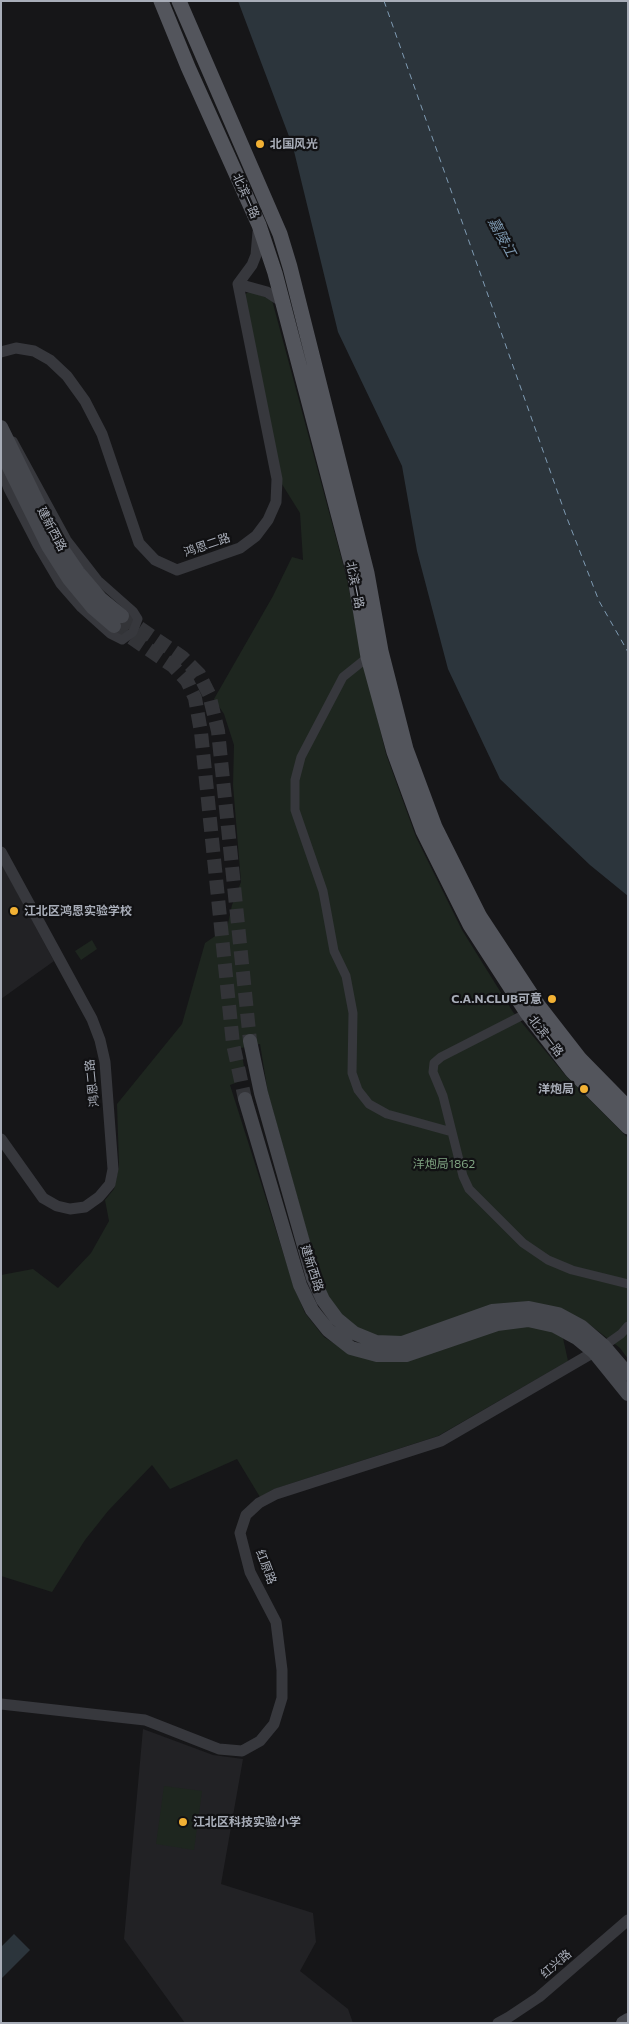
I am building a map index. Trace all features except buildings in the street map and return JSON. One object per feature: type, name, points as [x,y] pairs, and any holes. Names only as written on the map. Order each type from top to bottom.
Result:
[{"type":"main road","name":"北滨一路","points":[[161,1],[188,67],[259,225],[284,303],[355,578],[368,656],[394,752],[423,831],[470,925],[527,1013],[572,1070],[628,1127]]},
{"type":"main road","name":"北滨一路","points":[[179,1],[280,234],[362,554],[381,651],[406,749],[435,826],[480,917],[538,1005],[580,1059],[628,1108]]},
{"type":"main road","name":"建新西路","points":[[1,428],[56,540],[78,572],[118,621],[93,608],[69,579],[48,546],[1,451]]},
{"type":"main road","name":"建新西路","points":[[250,1042],[261,1092],[313,1278],[323,1300],[337,1319],[354,1333],[376,1342],[402,1342],[492,1311],[529,1308],[558,1314],[582,1327],[599,1349],[628,1394]]},
{"type":"main road","name":"建新西路","points":[[245,1099],[300,1285],[312,1310],[328,1330],[351,1348],[377,1355],[406,1355],[496,1324],[528,1320],[555,1326],[599,1349],[628,1374]]},
{"type":"main road","points":[[622,2023],[628,2020]]},
{"type":"street","points":[[259,225],[256,255],[252,265],[238,284],[267,292],[284,303]]},
{"type":"street","name":"鸿恩二路","points":[[1,352],[16,348],[34,351],[50,360],[67,376],[85,401],[102,434],[139,543],[155,560],[177,570],[240,548],[256,536],[268,520],[276,502],[277,479],[238,284]]},
{"type":"street","points":[[1,422],[20,450],[68,540],[98,580],[133,611],[138,619],[133,632],[122,640],[110,634],[81,608],[60,584],[8,489],[1,470]]},
{"type":"street","points":[[368,656],[343,677],[301,757],[295,780],[295,810],[323,891],[334,951],[346,976],[353,1013],[352,1072],[358,1090],[369,1104],[387,1114],[452,1132]]},
{"type":"street","name":"鸿恩二路","points":[[1,852],[92,1019],[100,1040],[105,1062],[114,1169],[110,1184],[99,1197],[85,1207],[70,1208],[57,1206],[42,1198],[1,1139]]},
{"type":"street","points":[[527,1013],[441,1057],[434,1063],[433,1072],[443,1096],[463,1176],[469,1189],[523,1243],[548,1260],[572,1270],[628,1284]]},
{"type":"street","points":[[599,1349],[621,1334],[628,1326]]},
{"type":"street","name":"红原路","points":[[1,1704],[145,1720],[219,1749],[242,1750],[260,1741],[274,1724],[282,1698],[282,1670],[276,1622],[250,1572],[240,1532],[246,1515],[259,1503],[276,1494],[441,1441],[599,1349]]},
{"type":"street","name":"红兴路","points":[[498,2023],[539,1996],[628,1920]]},
{"type":"shaded area","name":"江北区鸿恩实验学校","points":[[1,862],[54,961],[1,999]]},
{"type":"shaded area","name":"江北区科技实验小学","points":[[143,1729],[213,1755],[243,1759],[221,1884],[313,1913],[316,1942],[300,1971],[348,2009],[353,2023],[185,2023],[124,1939]]},
{"type":"green space","name":"洋炮局1862","points":[[250,291],[272,300],[347,579],[360,647],[386,754],[416,837],[462,930],[513,1012],[566,1076],[628,1138],[628,1359],[620,1348],[585,1321],[530,1303],[402,1339],[375,1338],[354,1330],[325,1297],[268,1093],[260,1044],[241,1048],[246,1079],[230,1085],[294,1287],[305,1313],[324,1337],[351,1354],[527,1326],[548,1329],[563,1338],[568,1361],[438,1436],[274,1489],[260,1497],[237,1459],[170,1489],[152,1465],[108,1511],[85,1540],[52,1592],[1,1576],[1,1275],[33,1269],[58,1288],[91,1253],[109,1221],[105,1200],[114,1189],[119,1166],[117,1104],[182,1024],[205,943],[227,928],[232,905],[241,882],[233,785],[234,745],[224,714],[214,699],[273,596],[292,557],[303,560],[300,513],[280,481],[244,295]]},
{"type":"green space","points":[[92,940],[97,949],[81,960],[75,951]]},
{"type":"green space","points":[[164,1786],[202,1791],[194,1850],[156,1844]]},
{"type":"water","name":"嘉陵江","points":[[238,1],[628,1],[628,896],[590,865],[500,779],[448,669],[417,551],[402,466],[338,332],[293,147]]},
{"type":"water","points":[[14,1934],[30,1950],[1,1979],[1,1947]]},
{"type":"ferry route","points":[[384,1],[565,513],[599,601],[628,652]]},
{"type":"tunnel","points":[[122,616],[182,657],[199,674],[209,694],[218,731],[250,1041]]},
{"type":"tunnel","points":[[114,626],[173,666],[187,681],[195,698],[201,732],[233,1044],[245,1099]]},
{"type":"place","name":"北国风光","points":[[260,144]]},
{"type":"place","name":"江北区鸿恩实验学校","points":[[14,911]]},
{"type":"place","name":"C.A.N.CLUB可意","points":[[552,999]]},
{"type":"place","name":"洋炮局","points":[[584,1089]]},
{"type":"place","name":"江北区科技实验小学","points":[[183,1822]]}]
